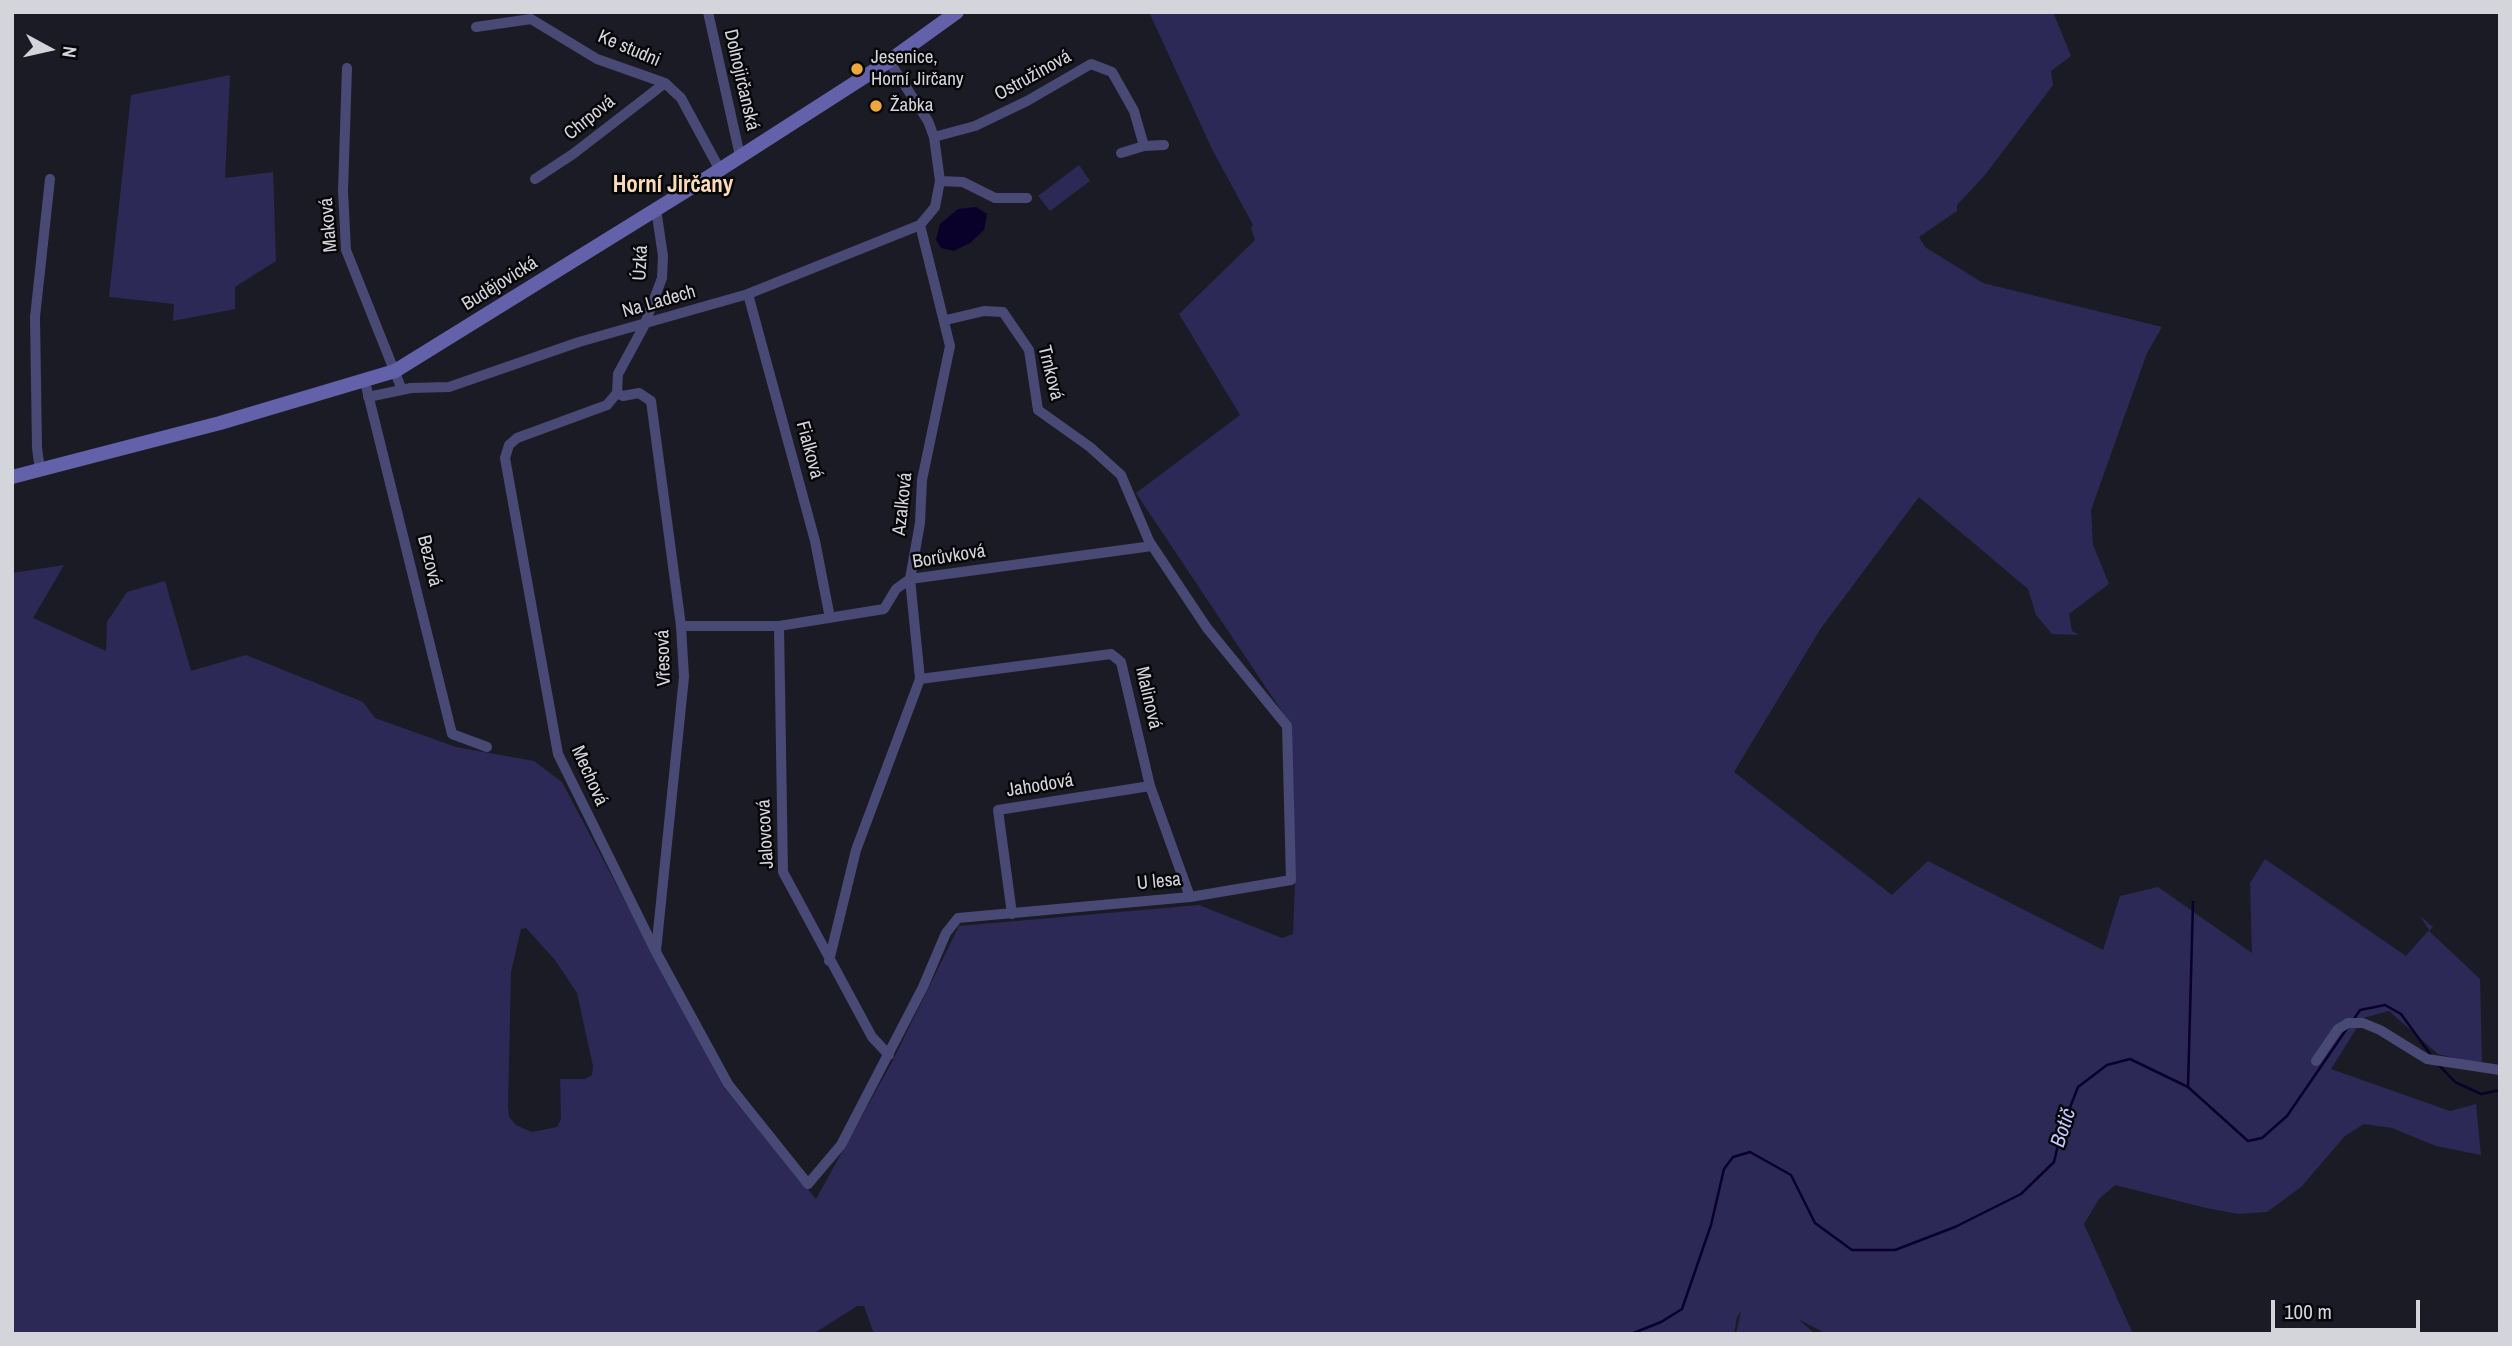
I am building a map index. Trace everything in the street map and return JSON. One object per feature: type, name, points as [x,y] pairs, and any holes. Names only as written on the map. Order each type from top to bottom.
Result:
[{"type":"main road","name":"Budějovická","points":[[12,477],[365,382],[395,371],[720,170],[889,61],[957,12]]},
{"type":"street","name":"Dolnojirčanská","points":[[708,12],[740,156]]},
{"type":"street","name":"Ke studni","points":[[476,27],[526,15],[597,59],[665,83],[681,99],[720,170]]},
{"type":"street","points":[[889,61],[928,121],[934,137],[940,181],[935,207],[920,225]]},
{"type":"street","name":"Ostružinová","points":[[934,137],[975,126],[1027,102],[1091,64],[1112,72],[1134,111],[1144,146]]},
{"type":"street","name":"Maková","points":[[347,68],[343,191],[346,250],[395,371]]},
{"type":"street","name":"Chrpová","points":[[535,179],[573,155],[665,83]]},
{"type":"street","points":[[1121,153],[1144,146],[1164,145]]},
{"type":"street","points":[[40,470],[37,448],[35,317],[50,179]]},
{"type":"street","points":[[940,181],[964,182],[995,198],[1027,198]]},
{"type":"street","name":"Úzká","points":[[617,393],[618,374],[644,326],[662,278],[663,257],[656,209]]},
{"type":"street","name":"Na Ladech","points":[[368,397],[402,390],[449,387],[579,342],[644,326],[748,293],[920,225]]},
{"type":"street","name":"Azalková","points":[[830,961],[856,850],[920,679],[910,579],[920,523],[922,480],[950,346],[946,320],[920,225]]},
{"type":"street","name":"Fialková","points":[[748,293],[815,541],[830,618]]},
{"type":"street","name":"Trnková","points":[[946,320],[984,311],[1003,312],[1029,350],[1038,410],[1090,447],[1121,475],[1152,546]]},
{"type":"street","points":[[395,371],[402,390]]},
{"type":"street","points":[[365,382],[368,397]]},
{"type":"street","name":"Vřesová","points":[[617,393],[623,396],[639,393],[651,401],[681,626],[684,677],[656,952]]},
{"type":"street","name":"Mechová","points":[[617,393],[607,405],[517,438],[509,444],[505,458],[558,754],[656,952],[728,1084],[808,1184]]},
{"type":"street","name":"Bezová","points":[[368,397],[452,734],[487,747]]},
{"type":"street","name":"Borůvková","points":[[681,626],[779,626],[884,609],[896,589],[910,579],[1152,546]]},
{"type":"street","name":"U lesa","points":[[808,1184],[841,1145],[889,1055],[946,933],[958,918],[1190,897],[1291,880],[1287,726],[1207,628],[1152,546]]},
{"type":"street","name":"Jalovcová","points":[[779,626],[783,872],[872,1037],[889,1055]]},
{"type":"street","name":"Malinová","points":[[920,679],[1111,654],[1121,662],[1150,786],[1190,897]]},
{"type":"street","name":"Jahodová","points":[[1012,914],[998,810],[1150,786]]},
{"type":"street","points":[[2316,1061],[2338,1029],[2348,1023],[2363,1023],[2380,1030],[2427,1059],[2500,1070]]},
{"type":"shaded area","points":[[1149,12],[2053,12],[2071,56],[2051,71],[2053,85],[1985,175],[1957,205],[1957,211],[1919,237],[1925,247],[1983,283],[2162,327],[2147,353],[2091,510],[2093,545],[2109,584],[2069,614],[2072,631],[2079,635],[2052,634],[2036,615],[2028,589],[1919,497],[1821,628],[1734,772],[1892,895],[1928,861],[2103,950],[2120,896],[2158,887],[2252,953],[2250,883],[2265,859],[2406,956],[2429,930],[2420,916],[2433,927],[2429,931],[2480,979],[2482,1065],[2438,1054],[2389,1011],[2363,1018],[2331,1069],[2450,1111],[2476,1104],[2481,1155],[2436,1146],[2392,1128],[2364,1124],[2345,1136],[2301,1187],[2267,1212],[2239,1214],[2115,1185],[2099,1199],[2084,1224],[2133,1334],[1827,1334],[1798,1319],[1815,1334],[1736,1334],[1741,1311],[1734,1334],[874,1334],[864,1306],[857,1306],[813,1334],[12,1334],[12,573],[64,565],[33,618],[106,651],[107,622],[127,592],[165,581],[191,671],[246,655],[363,702],[375,718],[456,747],[534,761],[562,782],[724,1088],[816,1199],[892,1062],[959,926],[1199,905],[1282,938],[1293,934],[1295,883],[1291,725],[1136,493],[1240,415],[1179,314],[1255,240],[1251,228],[1253,225],[1212,149]],"holes":[[[526,928],[555,960],[577,993],[593,1066],[592,1075],[585,1079],[560,1079],[561,1119],[557,1127],[532,1132],[516,1125],[509,1117],[508,1106],[511,972],[521,929]]]},
{"type":"shaded area","points":[[230,75],[225,178],[273,172],[276,261],[235,287],[235,309],[173,321],[174,304],[109,297],[131,95]]},
{"type":"shaded area","points":[[1079,165],[1090,181],[1050,211],[1038,196]]},
{"type":"shaded area","points":[[976,207],[987,214],[984,230],[970,243],[954,251],[941,248],[936,240],[940,224],[958,209]]},
{"type":"waterway","points":[[2188,1087],[2193,902]]},
{"type":"waterway","name":"Botič","points":[[2354,1019],[2360,1010],[2385,1005],[2401,1014],[2433,1058]]},
{"type":"waterway","name":"Botič","points":[[1631,1334],[1661,1322],[1682,1309],[1711,1225],[1724,1169],[1733,1157],[1750,1152],[1791,1175],[1815,1223],[1852,1250],[1895,1250],[1955,1227],[2021,1194],[2054,1162],[2062,1128],[2078,1087],[2107,1065],[2130,1059],[2188,1087],[2248,1141],[2262,1138],[2287,1116],[2348,1027]]},
{"type":"waterway","name":"Botič","points":[[2437,1063],[2455,1082],[2481,1094],[2500,1090]]},
{"type":"place","name":"Jesenice, Horní Jirčany","points":[[857,69]]},
{"type":"place","name":"Žabka","points":[[876,106]]},
{"type":"district","name":"Horní Jirčany","points":[[673,186]]}]
